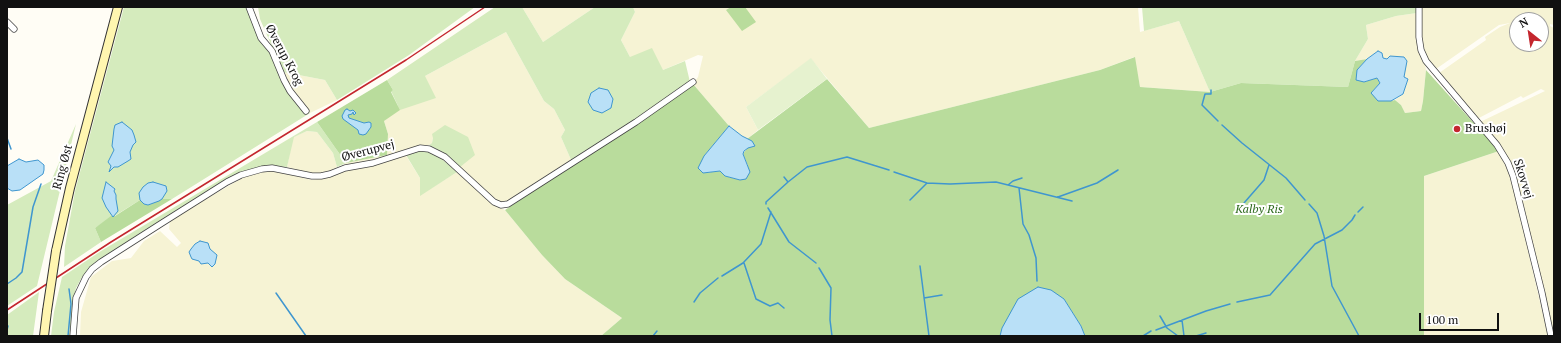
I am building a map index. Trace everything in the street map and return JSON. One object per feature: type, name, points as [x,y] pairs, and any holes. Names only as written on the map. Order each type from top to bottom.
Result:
[{"type":"main road","name":"Ring Øst","points":[[44,336],[56,250],[70,188],[118,7]]},
{"type":"street","name":"Øverup Krog","points":[[249,7],[261,38],[272,51],[290,91],[306,111]]},
{"type":"street","name":"Skovvej","points":[[1419,7],[1419,37],[1421,50],[1426,61],[1497,145],[1508,163],[1513,176],[1551,336]]},
{"type":"street","points":[[7,22],[14,29]]},
{"type":"street","name":"Øverupvej","points":[[73,336],[76,298],[86,277],[92,269],[162,223],[227,182],[241,175],[262,169],[272,168],[312,176],[321,176],[344,168],[373,163],[420,148],[429,149],[445,157],[494,202],[501,205],[508,204],[636,122],[693,82]]},
{"type":"shaded area","points":[[522,7],[595,7],[543,42]]},
{"type":"shaded area","points":[[633,7],[1138,7],[1140,32],[1179,21],[1210,92],[1140,87],[1134,57],[1100,70],[869,128],[811,59],[746,107],[758,130],[747,139],[729,126],[693,84],[698,77],[703,56],[698,55],[663,70],[630,57],[621,40],[635,12]]},
{"type":"shaded area","points":[[1421,7],[1554,7],[1554,25],[1550,24],[1550,26],[1554,28],[1554,335],[1512,165],[1498,143],[1480,122],[1545,91],[1541,89],[1523,98],[1521,96],[1477,119],[1439,73],[1486,40],[1485,37],[1500,27],[1509,23],[1509,52],[1549,52],[1549,12],[1509,12],[1509,23],[1499,25],[1436,69],[1428,59],[1423,49],[1421,36]]},
{"type":"shaded area","points":[[1417,13],[1426,70],[1423,101],[1421,111],[1405,113],[1401,105],[1395,100],[1403,94],[1408,78],[1404,77],[1387,59],[1383,58],[1382,53],[1378,51],[1367,59],[1355,61],[1368,39],[1366,25],[1396,16]]},
{"type":"shaded area","points":[[506,32],[544,101],[554,109],[565,130],[561,137],[572,162],[508,202],[501,203],[495,201],[433,138],[432,143],[429,145],[420,145],[403,151],[420,178],[420,195],[457,172],[493,204],[505,210],[542,255],[565,279],[622,318],[601,336],[80,336],[81,312],[91,277],[112,261],[131,258],[144,241],[160,231],[177,247],[181,243],[169,229],[170,220],[244,177],[271,170],[312,180],[333,176],[346,163],[387,155],[388,134],[384,121],[425,76]]},
{"type":"shaded area","points":[[283,72],[325,80],[337,100],[310,113],[298,99]]},
{"type":"shaded area","points":[[307,131],[317,132],[333,153],[337,167],[329,172],[313,174],[287,167],[293,137]]},
{"type":"shaded area","points":[[1499,151],[1511,178],[1548,336],[1424,336],[1424,176]]},
{"type":"green space","points":[[124,7],[247,7],[283,80],[310,113],[172,199],[162,199],[159,201],[140,200],[95,228],[101,242],[64,267],[65,246],[75,191]]},
{"type":"green space","points":[[258,7],[475,7],[409,55],[337,100],[325,80],[283,72],[260,19]]},
{"type":"green space","points":[[495,7],[522,7],[543,42],[595,7],[633,7],[635,12],[621,40],[630,57],[652,48],[663,70],[685,61],[690,82],[634,122],[572,162],[561,137],[565,130],[554,109],[544,101],[506,32],[425,76],[436,98],[400,110],[391,91],[393,90],[387,80]]},
{"type":"green space","points":[[731,7],[745,7],[756,22],[742,31],[726,10]]},
{"type":"green space","points":[[1142,7],[1417,7],[1417,13],[1396,16],[1366,25],[1368,39],[1355,61],[1348,87],[1241,83],[1210,92],[1179,21],[1144,31]]},
{"type":"green space","name":"Kalby Ris","points":[[1135,57],[1140,87],[1210,92],[1241,83],[1348,87],[1355,61],[1367,59],[1357,70],[1364,82],[1377,78],[1380,83],[1371,93],[1391,101],[1395,100],[1401,105],[1405,113],[1421,111],[1426,70],[1499,151],[1424,176],[1424,336],[1085,336],[1081,326],[1064,299],[1002,328],[1000,336],[601,336],[622,318],[565,279],[542,255],[505,210],[693,84],[729,126],[704,156],[703,173],[720,171],[725,176],[740,180],[748,166],[743,154],[752,141],[747,139],[827,79],[869,128],[1100,70]]},
{"type":"green space","points":[[811,58],[827,79],[758,130],[746,107]]},
{"type":"green space","points":[[387,80],[393,90],[391,92],[400,110],[384,121],[388,134],[387,155],[346,163],[317,122]]},
{"type":"green space","points":[[317,122],[346,163],[337,167],[333,153],[317,132],[307,131],[294,137],[287,167],[269,166],[241,173],[99,260],[82,277],[76,288],[73,300],[71,336],[51,336],[54,312],[62,277],[101,251]]},
{"type":"green space","points":[[76,124],[37,286],[7,306],[7,205],[51,181]]},
{"type":"green space","points":[[445,125],[468,137],[475,155],[460,167],[447,155],[429,145],[432,143],[432,134]]},
{"type":"green space","points":[[420,150],[430,151],[436,154],[457,172],[420,196],[420,178],[406,155]]},
{"type":"green space","points":[[162,199],[172,199],[101,242],[95,228],[111,216],[115,216],[140,200],[144,204],[148,205]]},
{"type":"green space","points":[[39,292],[33,336],[7,336],[7,315]]},
{"type":"water","points":[[1378,51],[1382,53],[1383,58],[1387,59],[1390,56],[1404,57],[1407,61],[1404,77],[1408,79],[1403,94],[1391,101],[1378,101],[1371,93],[1380,83],[1377,78],[1364,82],[1356,80],[1357,70],[1367,59]]},
{"type":"water","points":[[599,88],[608,90],[613,99],[611,108],[602,113],[593,110],[588,102],[591,93]]},
{"type":"water","points":[[347,109],[350,111],[353,110],[356,113],[354,115],[353,112],[352,114],[348,115],[349,118],[364,123],[371,123],[371,127],[366,134],[359,134],[358,130],[343,119],[342,116]]},
{"type":"water","points":[[122,122],[132,130],[136,142],[130,152],[131,159],[118,167],[114,167],[109,172],[111,166],[108,162],[114,150],[112,146],[115,125]]},
{"type":"water","points":[[729,126],[742,136],[752,141],[755,146],[748,148],[743,154],[750,172],[746,179],[740,180],[725,176],[720,171],[703,173],[698,168],[704,156]]},
{"type":"water","points":[[19,159],[26,162],[38,160],[44,165],[44,170],[43,174],[20,190],[12,191],[7,188],[7,166]]},
{"type":"water","points":[[106,182],[115,189],[114,191],[118,211],[113,217],[102,198]]},
{"type":"water","points":[[153,182],[166,186],[167,191],[159,201],[148,205],[144,204],[140,200],[139,193],[148,183]]},
{"type":"water","points":[[200,241],[208,243],[210,249],[217,255],[215,264],[212,267],[208,263],[201,264],[199,261],[192,259],[191,257],[189,252],[195,244]]},
{"type":"water","points":[[1038,287],[1051,290],[1064,299],[1081,326],[1085,336],[1000,336],[1002,328],[1018,299]]},
{"type":"waterway","points":[[1211,90],[1211,94],[1205,94],[1202,105],[1218,121]]},
{"type":"waterway","points":[[1222,125],[1286,178],[1305,200]]},
{"type":"waterway","points":[[7,138],[11,149]]},
{"type":"waterway","points":[[788,182],[807,167],[847,157],[889,170]]},
{"type":"waterway","points":[[1244,203],[1264,180],[1269,165]]},
{"type":"waterway","points":[[1058,197],[1097,183],[1118,170]]},
{"type":"waterway","points":[[894,172],[927,183],[950,184],[996,182],[1072,201]]},
{"type":"waterway","points":[[766,204],[766,202],[788,182],[784,177]]},
{"type":"waterway","points":[[1008,185],[1013,181],[1022,178]]},
{"type":"waterway","points":[[910,200],[927,183]]},
{"type":"waterway","points":[[7,284],[22,272],[33,207],[41,184]]},
{"type":"waterway","points":[[1019,188],[1023,224],[1029,235],[1036,258],[1037,281]]},
{"type":"waterway","points":[[1309,204],[1317,213],[1324,236],[1332,286],[1359,336]]},
{"type":"waterway","points":[[1358,212],[1363,207]]},
{"type":"waterway","points":[[768,208],[789,242],[816,263]]},
{"type":"waterway","points":[[722,276],[743,263],[761,244],[771,212]]},
{"type":"waterway","points":[[1237,302],[1270,295],[1315,244],[1342,230],[1355,215]]},
{"type":"waterway","points":[[744,263],[756,299],[770,306],[778,303],[784,308]]},
{"type":"waterway","points":[[920,266],[929,336]]},
{"type":"waterway","points":[[819,268],[831,288],[830,320],[832,336]]},
{"type":"waterway","points":[[694,302],[700,293],[718,278]]},
{"type":"waterway","points":[[68,336],[71,304],[69,289]]},
{"type":"waterway","points":[[276,293],[306,336]]},
{"type":"waterway","points":[[924,298],[942,295]]},
{"type":"waterway","points":[[1156,330],[1206,311],[1230,304]]},
{"type":"waterway","points":[[1160,316],[1167,328],[1178,336]]},
{"type":"waterway","points":[[1182,320],[1184,336]]},
{"type":"waterway","points":[[7,330],[8,326]]},
{"type":"waterway","points":[[653,336],[657,331]]},
{"type":"waterway","points":[[1143,336],[1151,331]]},
{"type":"waterway","points":[[1196,336],[1206,333]]},
{"type":"railway","points":[[7,310],[111,242],[406,60],[485,7]]},
{"type":"place","name":"Brushøj","points":[[1457,129]]}]
